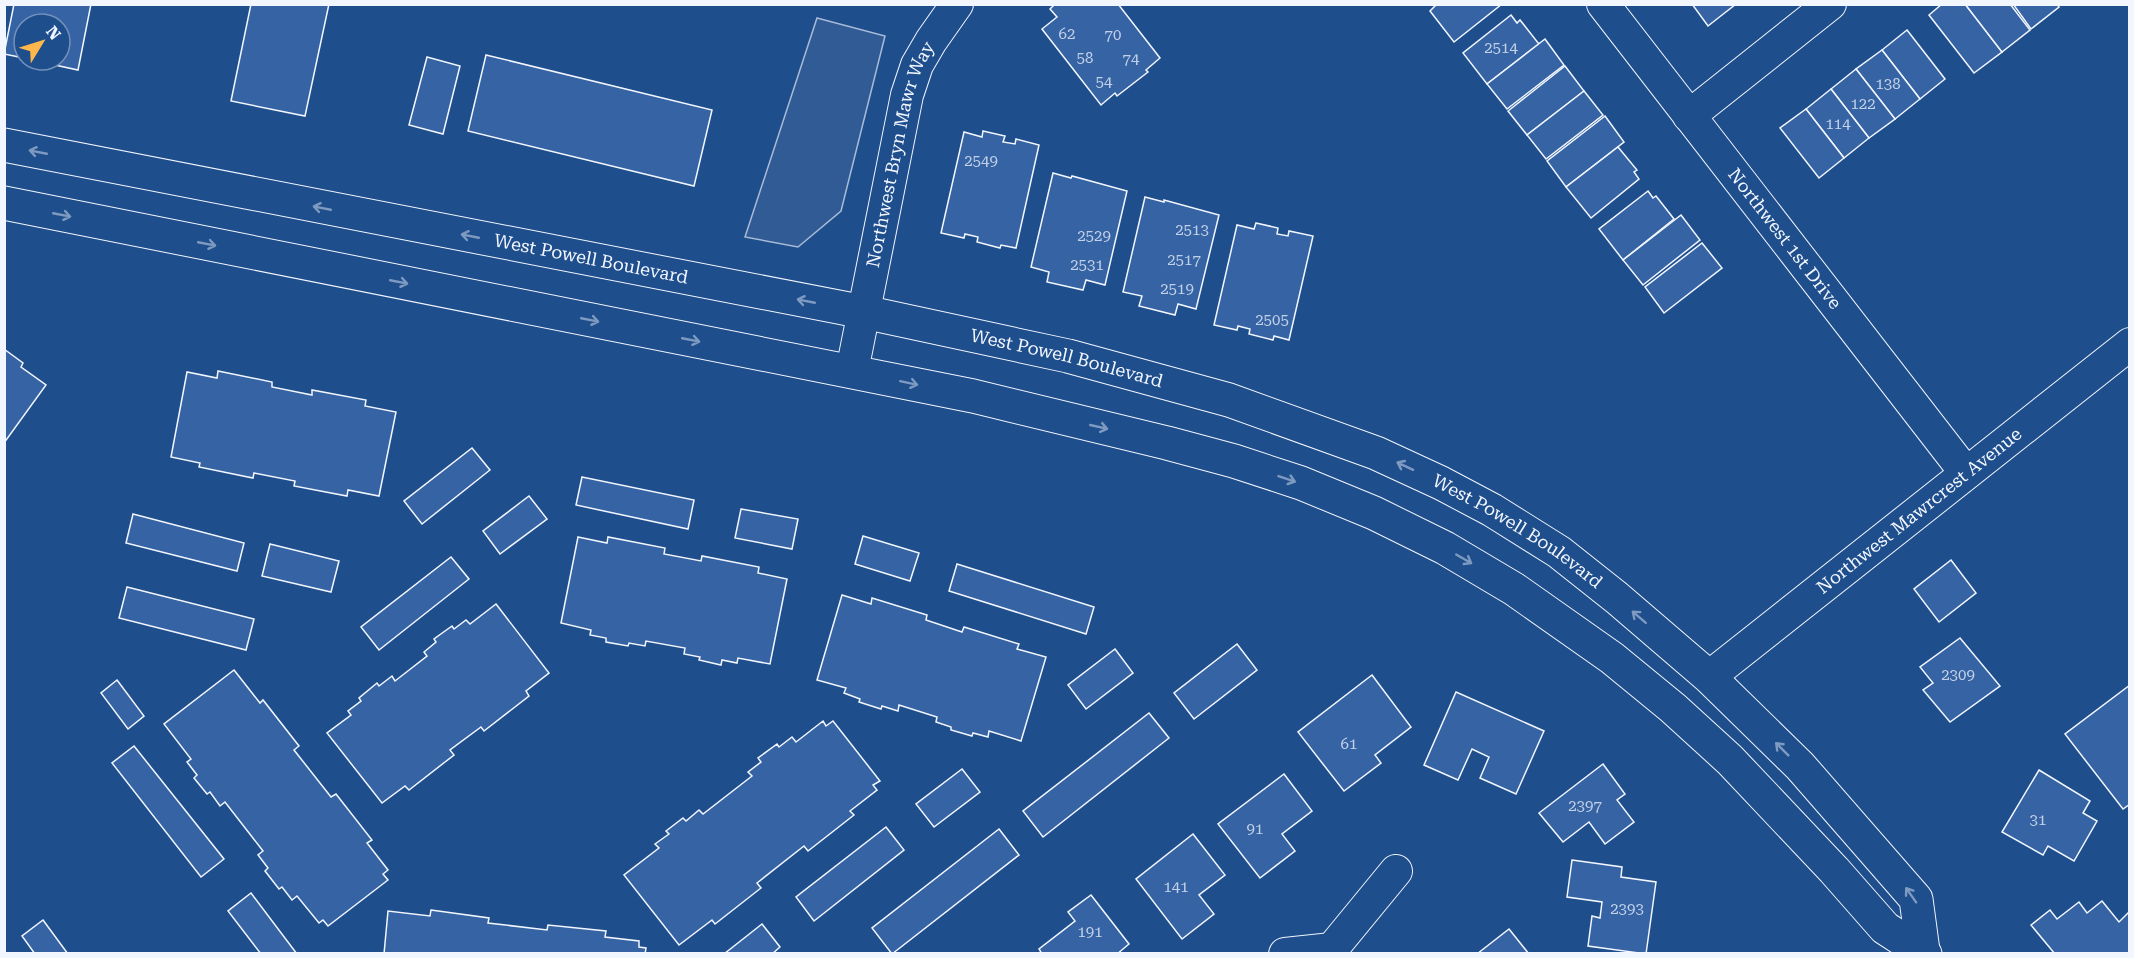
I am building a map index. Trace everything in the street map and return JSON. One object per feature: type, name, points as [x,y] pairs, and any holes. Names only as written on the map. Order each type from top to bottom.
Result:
[{"type":"main road","name":"West Powell Boulevard","points":[[4,145],[864,312],[1068,356],[1278,416],[1376,453],[1492,510],[1559,552],[1709,677],[1800,766],[1916,899],[1924,952]]},
{"type":"main road","name":"West Powell Boulevard","points":[[4,203],[984,399],[1156,440],[1234,461],[1301,483],[1374,513],[1445,548],[1514,588],[1612,658],[1673,708],[1730,760],[1820,854],[1885,928],[1924,952]]},
{"type":"street","name":"Northwest Bryn Mawr Way","points":[[864,312],[907,95],[917,65],[957,4]]},
{"type":"street","name":"Northwest 1st Drive","points":[[1603,4],[1966,473]]},
{"type":"street","points":[[1689,116],[1830,4]]},
{"type":"street","points":[[852,371],[864,312]]},
{"type":"street","name":"Northwest Mawrcrest Avenue","points":[[1709,677],[2130,344]]},
{"type":"street","points":[[1285,954],[1334,951],[1396,871]]},
{"type":"shaded area","points":[[817,18],[885,36],[841,211],[798,247],[745,237]]},
{"type":"building","points":[[14,4],[91,4],[78,70],[72,69],[72,12],[12,12]]},
{"type":"building","points":[[251,4],[329,4],[305,116],[231,101]]},
{"type":"building","points":[[1055,4],[1118,4],[1160,58],[1146,70],[1148,72],[1117,96],[1115,93],[1101,105],[1042,29],[1057,17],[1050,9]]},
{"type":"building","points":[[1437,4],[1502,4],[1454,42],[1430,11]]},
{"type":"building","points":[[1692,4],[1736,4],[1708,26]]},
{"type":"building","points":[[1942,4],[1965,4],[2002,52],[1974,73],[1929,15]]},
{"type":"building","points":[[1965,4],[2010,4],[2030,30],[2002,52]]},
{"type":"building","points":[[2013,4],[2057,4],[2059,7],[2031,29]]},
{"type":"building","points":[[12,14],[12,56],[4,54]]},
{"type":"building","points":[[1511,15],[1517,23],[1520,20],[1539,44],[1487,84],[1463,53]]},
{"type":"building","points":[[1907,30],[1945,79],[1920,99],[1882,50]]},
{"type":"building","points":[[1545,39],[1564,65],[1507,109],[1487,84]]},
{"type":"building","points":[[1882,50],[1920,99],[1895,119],[1856,69]]},
{"type":"building","points":[[486,55],[712,110],[694,186],[468,131]]},
{"type":"building","points":[[427,57],[460,66],[443,134],[409,125]]},
{"type":"building","points":[[1565,66],[1584,91],[1527,135],[1508,111]]},
{"type":"building","points":[[1856,69],[1895,119],[1869,138],[1831,89]]},
{"type":"building","points":[[1831,89],[1869,138],[1844,158],[1806,109]]},
{"type":"building","points":[[1584,91],[1603,115],[1546,159],[1527,135]]},
{"type":"building","points":[[1806,109],[1844,158],[1819,178],[1780,128]]},
{"type":"building","points":[[1605,116],[1624,142],[1566,187],[1547,161]]},
{"type":"building","points":[[983,131],[1005,136],[1003,142],[1015,144],[1016,139],[1039,145],[1016,248],[1001,245],[1000,248],[977,242],[978,237],[965,234],[964,238],[941,233],[964,132],[982,137]]},
{"type":"building","points":[[1618,147],[1637,170],[1634,172],[1639,179],[1591,218],[1566,187]]},
{"type":"building","points":[[1053,173],[1127,191],[1105,285],[1086,280],[1083,290],[1047,282],[1049,272],[1031,267]]},
{"type":"building","points":[[1648,191],[1653,198],[1656,196],[1674,219],[1623,260],[1599,229]]},
{"type":"building","points":[[1145,197],[1219,215],[1196,309],[1178,304],[1175,315],[1139,306],[1142,296],[1123,292]]},
{"type":"building","points":[[1681,215],[1700,240],[1643,285],[1623,260]]},
{"type":"building","points":[[1256,223],[1278,228],[1277,234],[1288,236],[1289,231],[1313,236],[1289,340],[1274,336],[1273,340],[1249,334],[1250,329],[1238,326],[1237,330],[1214,325],[1237,225],[1254,229]]},
{"type":"building","points":[[1702,243],[1722,268],[1664,313],[1645,287]]},
{"type":"building","points":[[4,349],[23,363],[21,367],[46,385],[4,443]]},
{"type":"building","points":[[218,371],[272,382],[272,387],[312,395],[312,390],[366,400],[365,406],[396,412],[379,496],[348,490],[347,496],[294,486],[295,481],[254,473],[253,478],[199,467],[200,463],[171,457],[187,372],[217,378]]},
{"type":"building","points":[[472,448],[490,470],[422,524],[404,501]]},
{"type":"building","points":[[582,477],[694,500],[688,529],[576,505]]},
{"type":"building","points":[[529,496],[547,519],[500,554],[483,531]]},
{"type":"building","points":[[741,509],[798,519],[792,549],[735,538]]},
{"type":"building","points":[[133,514],[244,543],[237,571],[126,543]]},
{"type":"building","points":[[863,536],[919,553],[910,581],[855,564]]},
{"type":"building","points":[[578,537],[607,543],[608,537],[665,548],[664,554],[701,561],[702,556],[759,567],[758,573],[787,579],[770,664],[738,658],[737,663],[722,660],[721,665],[684,654],[685,648],[646,641],[645,646],[606,642],[606,638],[590,635],[591,630],[561,623]]},
{"type":"building","points":[[270,544],[339,561],[331,592],[262,576]]},
{"type":"building","points":[[451,557],[469,579],[379,650],[361,627]]},
{"type":"building","points":[[1951,560],[1976,593],[1939,622],[1914,589]]},
{"type":"building","points":[[957,564],[1094,607],[1086,634],[949,591]]},
{"type":"building","points":[[127,587],[254,619],[246,650],[119,618]]},
{"type":"building","points":[[842,595],[871,604],[872,598],[927,615],[926,620],[962,632],[964,627],[1019,644],[1017,649],[1046,657],[1021,741],[989,731],[988,737],[973,733],[972,736],[951,730],[951,727],[936,722],[937,717],[899,705],[898,711],[882,706],[881,709],[859,702],[860,699],[844,693],[846,688],[817,680]]},
{"type":"building","points":[[496,604],[549,673],[526,691],[529,696],[484,731],[481,727],[450,750],[454,755],[409,790],[405,786],[382,803],[327,733],[351,715],[348,711],[361,701],[359,698],[377,683],[379,686],[392,676],[395,681],[427,656],[424,652],[436,642],[434,639],[452,626],[454,629],[466,620],[470,624]]},
{"type":"building","points":[[1960,638],[2000,686],[1950,722],[1923,690],[1933,683],[1920,667]]},
{"type":"building","points":[[1237,644],[1257,670],[1194,719],[1174,693]]},
{"type":"building","points":[[1115,649],[1133,673],[1086,709],[1068,685]]},
{"type":"building","points":[[234,670],[260,703],[263,700],[299,746],[294,750],[331,797],[336,794],[372,840],[367,843],[388,870],[383,874],[388,880],[328,926],[323,920],[319,923],[297,896],[292,900],[282,887],[279,889],[265,871],[268,868],[258,855],[263,851],[225,802],[220,806],[210,792],[207,794],[194,778],[197,775],[187,762],[191,759],[164,724]]},
{"type":"building","points":[[1372,675],[1411,727],[1375,755],[1381,763],[1344,791],[1298,732]]},
{"type":"building","points":[[117,680],[144,716],[128,729],[101,693]]},
{"type":"building","points":[[2130,685],[2130,804],[2123,809],[2065,734]]},
{"type":"building","points":[[1456,692],[1544,731],[1516,794],[1480,778],[1489,757],[1472,749],[1458,780],[1424,765]]},
{"type":"building","points":[[1149,713],[1169,738],[1043,837],[1023,811]]},
{"type":"building","points":[[823,721],[826,726],[833,721],[880,781],[873,785],[877,790],[850,811],[854,815],[808,851],[804,846],[757,883],[761,888],[715,924],[712,920],[679,945],[624,875],[659,848],[655,844],[669,834],[666,831],[683,818],[686,821],[699,810],[703,814],[752,776],[748,772],[761,762],[758,758],[777,744],[779,747],[792,737],[796,742]]},
{"type":"building","points":[[134,746],[224,859],[201,877],[112,763]]},
{"type":"building","points":[[1603,764],[1625,794],[1617,800],[1634,822],[1605,844],[1589,822],[1563,842],[1539,813]]},
{"type":"building","points":[[962,769],[980,792],[934,827],[916,804]]},
{"type":"building","points":[[2039,770],[2090,801],[2083,813],[2097,821],[2074,861],[2048,846],[2043,855],[2002,832]]},
{"type":"building","points":[[1284,774],[1312,811],[1282,834],[1295,851],[1260,878],[1218,824]]},
{"type":"building","points":[[886,827],[904,850],[814,921],[796,897]]},
{"type":"building","points":[[999,829],[1019,855],[892,954],[872,928]]},
{"type":"building","points":[[1193,834],[1225,875],[1199,895],[1214,914],[1182,939],[1136,879]]},
{"type":"building","points":[[1572,860],[1622,867],[1621,877],[1656,882],[1646,954],[1588,946],[1592,916],[1600,918],[1602,902],[1567,897]]},
{"type":"building","points":[[251,893],[297,954],[261,954],[228,911]]},
{"type":"building","points":[[1091,895],[1129,944],[1117,954],[1042,954],[1039,949],[1075,921],[1068,912]]},
{"type":"building","points":[[2102,901],[2119,922],[2128,913],[2130,915],[2130,954],[2055,954],[2031,925],[2050,910],[2057,919],[2079,902],[2087,913]]},
{"type":"building","points":[[431,910],[489,918],[488,923],[547,930],[548,925],[606,931],[605,937],[639,941],[639,947],[646,948],[645,954],[384,954],[388,911],[430,916]]},
{"type":"building","points":[[43,920],[68,954],[35,954],[22,936]]},
{"type":"building","points":[[762,924],[780,947],[772,954],[724,954]]},
{"type":"building","points":[[1509,929],[1529,954],[1477,954]]}]
